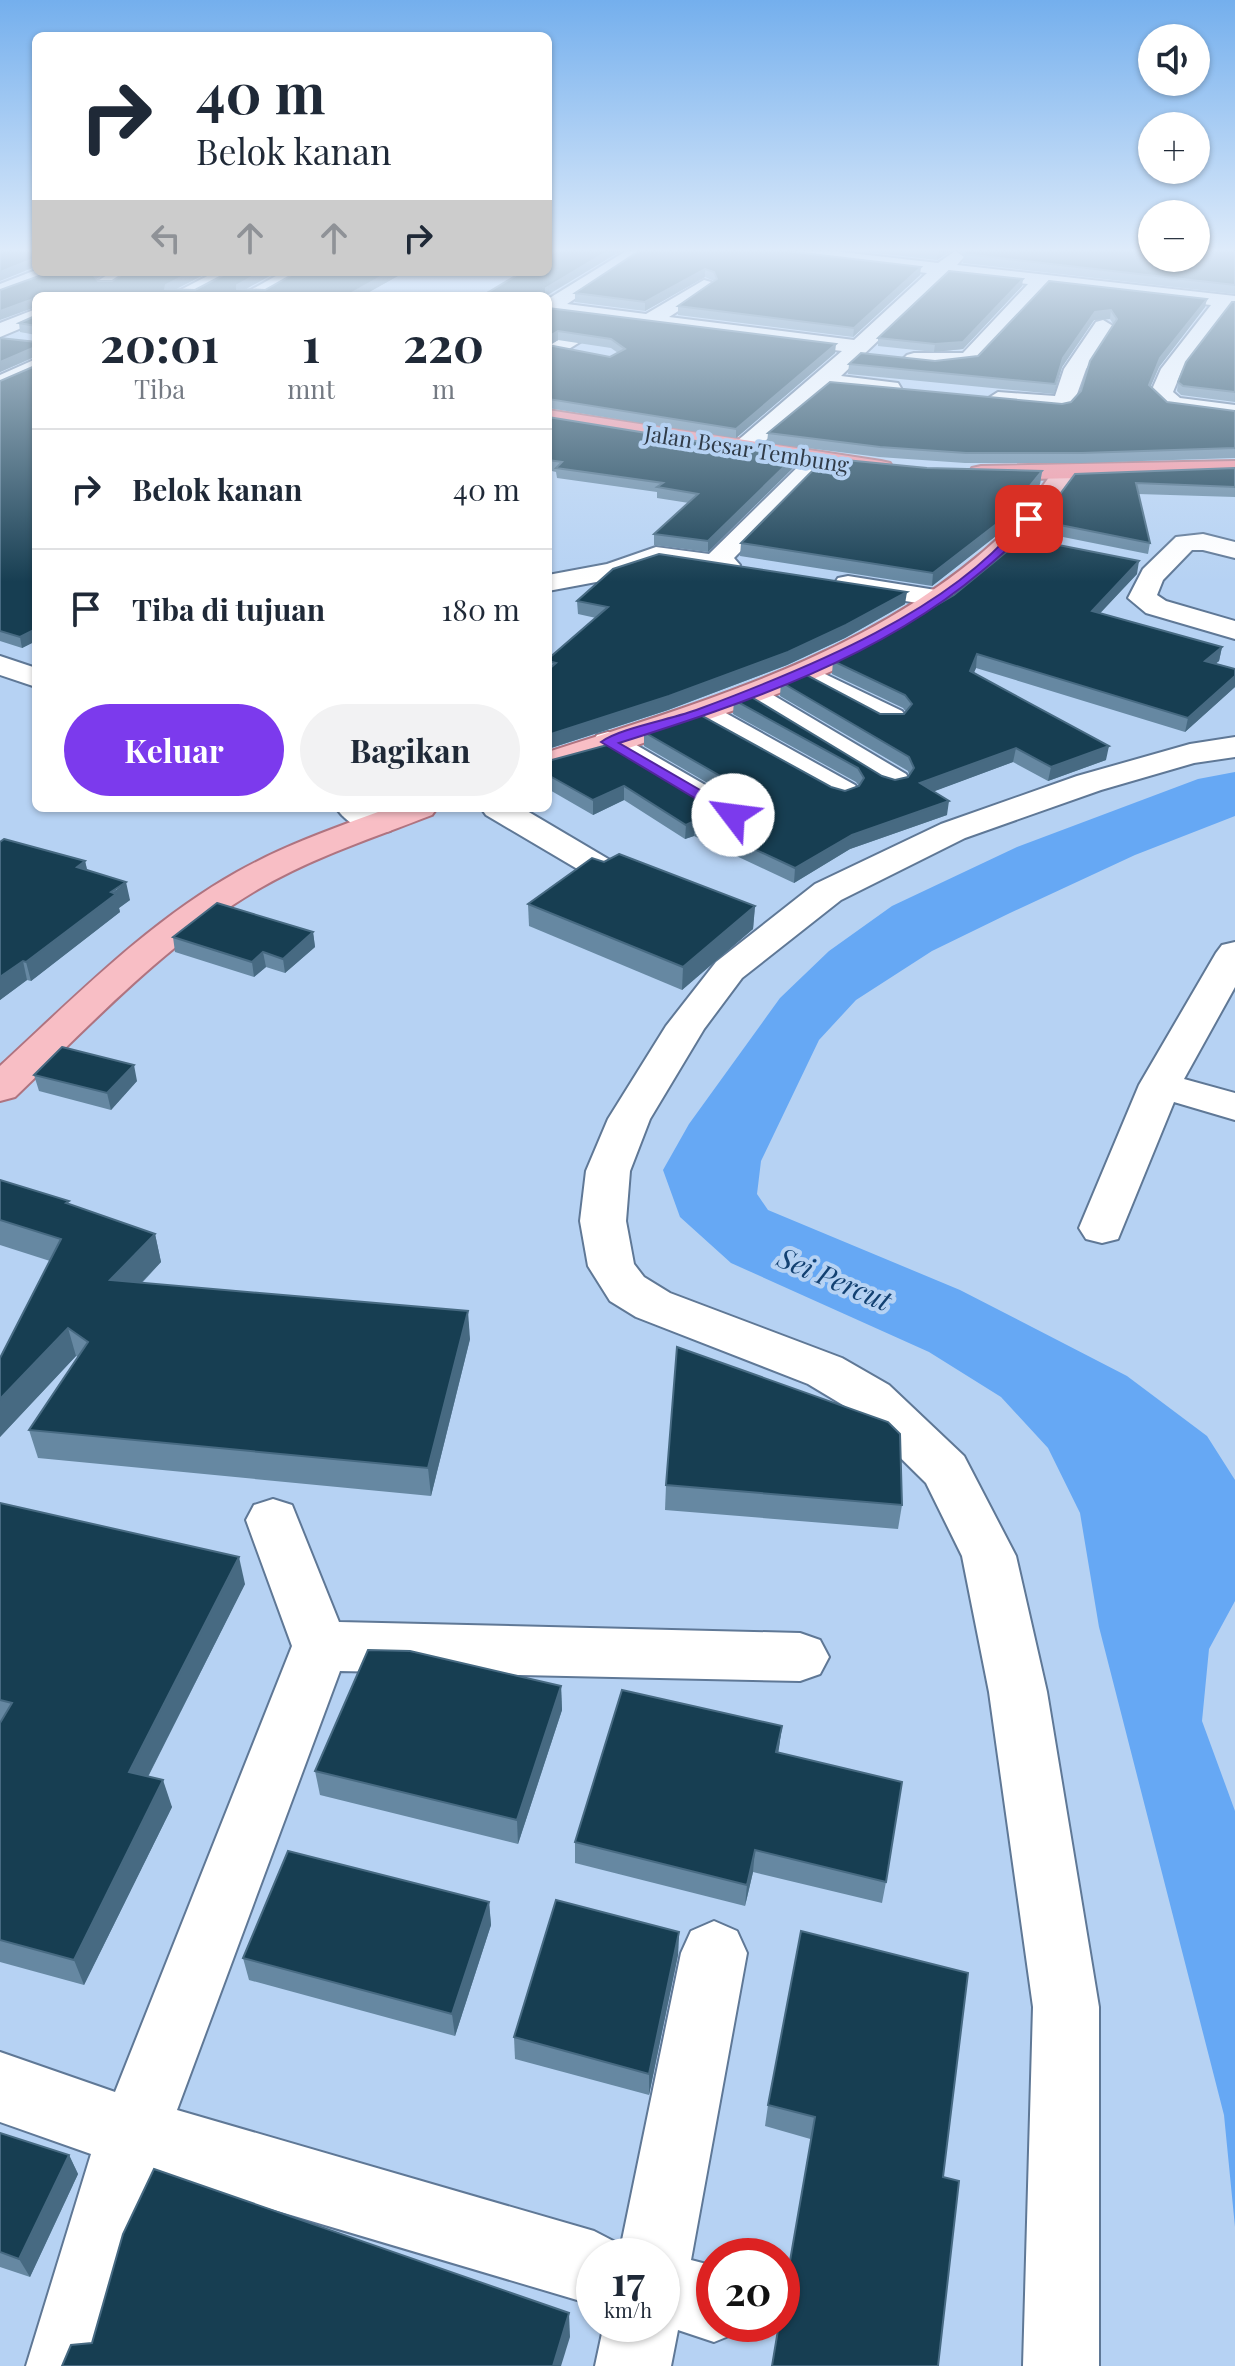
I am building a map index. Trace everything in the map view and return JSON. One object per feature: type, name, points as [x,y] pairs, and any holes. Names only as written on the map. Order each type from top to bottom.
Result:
[{"type":"highway","name":"Jalan Besar Tembung","points":[[552,418],[818,460],[905,469]]},
{"type":"highway","points":[[961,472],[1065,473],[1235,468]]},
{"type":"main road","points":[[552,762],[702,713],[844,655],[942,599],[1015,538],[1065,473]]},
{"type":"main road","points":[[0,1088],[140,959],[225,894],[365,816],[392,812]]},
{"type":"street","points":[[744,447],[843,361]]},
{"type":"street","points":[[980,397],[1061,404],[1066,400],[1080,361]]},
{"type":"street","points":[[1181,361],[1167,378],[1161,394],[1169,402],[1183,431]]},
{"type":"street","points":[[4,379],[32,367]]},
{"type":"street","points":[[823,381],[917,391]]},
{"type":"street","points":[[1169,402],[1235,412]]},
{"type":"street","points":[[727,565],[720,561],[722,555],[818,460]]},
{"type":"street","points":[[1015,538],[1046,544]]},
{"type":"street","points":[[1235,550],[1188,541],[1159,567],[1142,592],[1146,602],[1235,630]]},
{"type":"street","points":[[552,582],[613,571],[656,555],[758,570]]},
{"type":"street","points":[[1131,561],[1159,567]]},
{"type":"street","points":[[820,579],[942,599]]},
{"type":"street","points":[[17,672],[32,688]]},
{"type":"street","points":[[804,673],[891,718]]},
{"type":"street","points":[[750,694],[894,781]]},
{"type":"street","points":[[702,713],[843,792]]},
{"type":"street","points":[[608,742],[733,815]]},
{"type":"street","points":[[1061,2366],[1066,2007],[1018,1692],[989,1556],[946,1470],[871,1398],[825,1371],[653,1305],[627,1289],[611,1266],[603,1221],[608,1171],[629,1119],[686,1026],[729,970],[828,892],[953,831],[1014,791],[1235,747]]},
{"type":"street","points":[[505,812],[603,870]]},
{"type":"street","points":[[1102,1228],[1160,1085],[1235,953]]},
{"type":"street","points":[[1160,1085],[1235,1107]]},
{"type":"street","points":[[64,2366],[133,2133],[234,1877],[320,1646],[273,1520]]},
{"type":"street","points":[[320,1646],[800,1657]]},
{"type":"street","points":[[659,2238],[714,1953]]},
{"type":"street","points":[[0,2087],[133,2133],[576,2263]]},
{"type":"street","points":[[633,2366],[638,2342]]},
{"type":"water","name":"Sei Percut","points":[[1235,772],[1235,816],[1135,855],[1010,913],[932,951],[856,1000],[819,1040],[761,1161],[757,1194],[768,1210],[960,1290],[1127,1376],[1207,1436],[1235,1480],[1235,1601],[1209,1649],[1202,1721],[1235,1811],[1235,2227],[1224,2115],[1099,1627],[1080,1513],[1048,1448],[1001,1397],[929,1352],[731,1263],[680,1217],[663,1170],[689,1124],[780,998],[829,951],[892,906],[1017,847],[1198,779]]},
{"type":"building","points":[[552,361],[816,361],[736,429],[552,400]]},
{"type":"building","points":[[852,361],[1062,361],[1055,384],[849,364]]},
{"type":"building","points":[[1090,361],[1159,361],[1149,385],[1167,402],[1235,411],[1235,448],[966,453],[880,447],[768,433],[830,382],[1062,404],[1071,402],[1081,391]]},
{"type":"building","points":[[1235,361],[1235,392],[1183,386],[1178,382],[1186,362]]},
{"type":"building","points":[[32,367],[32,631],[20,637],[0,631],[0,381]]},
{"type":"building","points":[[552,418],[794,457],[708,541],[654,534],[698,494],[657,487],[663,483],[556,468],[562,462],[552,461]]},
{"type":"building","points":[[825,458],[927,468],[1042,471],[1003,519],[933,573],[741,543]]},
{"type":"building","points":[[1235,468],[1235,487],[1136,483],[1150,543],[1040,521],[1075,474]]},
{"type":"building","points":[[1023,538],[1139,561],[1092,611],[1222,647],[1205,661],[1235,669],[1235,676],[1188,718],[977,654],[970,671],[1109,746],[1051,767],[1016,748],[920,783],[949,801],[852,835],[795,868],[694,821],[686,825],[624,786],[593,800],[552,777],[552,760],[607,745],[720,810],[733,814],[746,811],[753,802],[748,792],[644,732],[697,713],[831,787],[845,791],[859,786],[864,778],[858,768],[734,700],[748,695],[882,776],[895,780],[908,777],[914,768],[909,757],[781,682],[803,673],[880,714],[904,714],[912,704],[905,695],[833,661],[875,641],[954,595]]},
{"type":"building","points":[[659,554],[907,592],[788,652],[669,696],[552,734],[552,666],[556,663],[552,662],[552,656],[608,607],[577,601],[613,569]]},
{"type":"building","points":[[4,839],[85,861],[77,867],[126,882],[111,892],[116,894],[26,962],[0,977],[0,842]]},
{"type":"building","points":[[619,854],[755,906],[683,967],[528,904],[592,858],[604,862]]},
{"type":"building","points":[[217,903],[313,932],[283,959],[263,952],[252,962],[173,937]]},
{"type":"building","points":[[62,1047],[134,1065],[107,1093],[34,1075]]},
{"type":"building","points":[[0,1180],[69,1201],[66,1203],[155,1234],[110,1280],[468,1311],[428,1468],[29,1430],[88,1342],[68,1328],[0,1399],[0,1358],[61,1239],[0,1220]]},
{"type":"building","points":[[677,1347],[888,1422],[900,1434],[902,1505],[666,1485]]},
{"type":"building","points":[[0,1503],[239,1557],[129,1772],[163,1780],[74,1960],[0,1940],[0,1723],[12,1703],[0,1700]]},
{"type":"building","points":[[368,1650],[410,1651],[561,1686],[517,1820],[315,1771]]},
{"type":"building","points":[[622,1690],[782,1726],[776,1752],[902,1782],[886,1882],[755,1850],[747,1885],[575,1842]]},
{"type":"building","points":[[288,1851],[489,1902],[452,2014],[243,1958]]},
{"type":"building","points":[[556,1900],[679,1932],[649,2074],[514,2037]]},
{"type":"building","points":[[801,1931],[968,1973],[943,2177],[959,2181],[938,2366],[772,2366],[776,2342],[800,2342],[800,2238],[794,2238],[815,2117],[768,2105]]},
{"type":"building","points":[[0,2133],[69,2155],[19,2259],[0,2252]]},
{"type":"building","points":[[154,2169],[569,2313],[553,2366],[62,2366],[71,2345],[92,2343],[123,2234]]},
{"type":"route","points":[[733,815],[608,742],[702,713],[844,655],[942,599],[988,563],[1015,538],[1029,519]]}]
